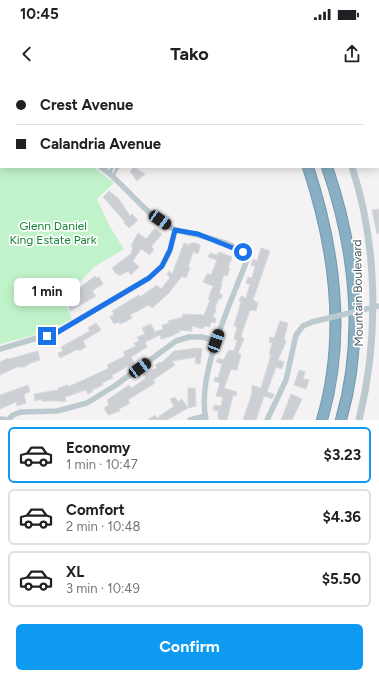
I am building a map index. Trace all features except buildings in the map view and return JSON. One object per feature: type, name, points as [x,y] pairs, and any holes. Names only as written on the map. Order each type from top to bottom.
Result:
[{"type":"highway","points":[[308,168],[327,234],[334,276],[336,306],[334,360],[330,387],[322,420]]},
{"type":"highway","points":[[327,168],[345,231],[354,294],[354,336],[352,363],[341,420]]},
{"type":"street","points":[[103,168],[149,212],[175,230],[198,234],[225,243],[243,252],[247,260],[216,341],[206,381],[205,418],[190,420]]},
{"type":"street","name":"Mountain Boulevard","points":[[352,168],[362,200],[369,239],[372,299],[370,356],[365,396],[359,420]]},
{"type":"street","points":[[0,349],[58,332],[149,278],[162,266],[170,250],[175,230]]},
{"type":"street","points":[[267,420],[286,380],[296,335],[303,326],[312,322],[379,306]]},
{"type":"street","points":[[0,419],[8,420],[13,415],[21,412],[57,411],[87,403],[116,385],[176,341],[189,337],[202,337],[216,341]]},
{"type":"lane","points":[[111,174],[112,168]]},
{"type":"lane","points":[[111,174],[117,168]]},
{"type":"green space","name":"Glenn Daniel King Estate Park","points":[[0,168],[94,168],[114,183],[97,199],[109,225],[124,249],[94,267],[63,300],[72,319],[46,332],[0,344]]},
{"type":"route","points":[[47,336],[58,332],[149,278],[162,266],[170,250],[175,230],[198,234],[225,243],[243,252]]}]
